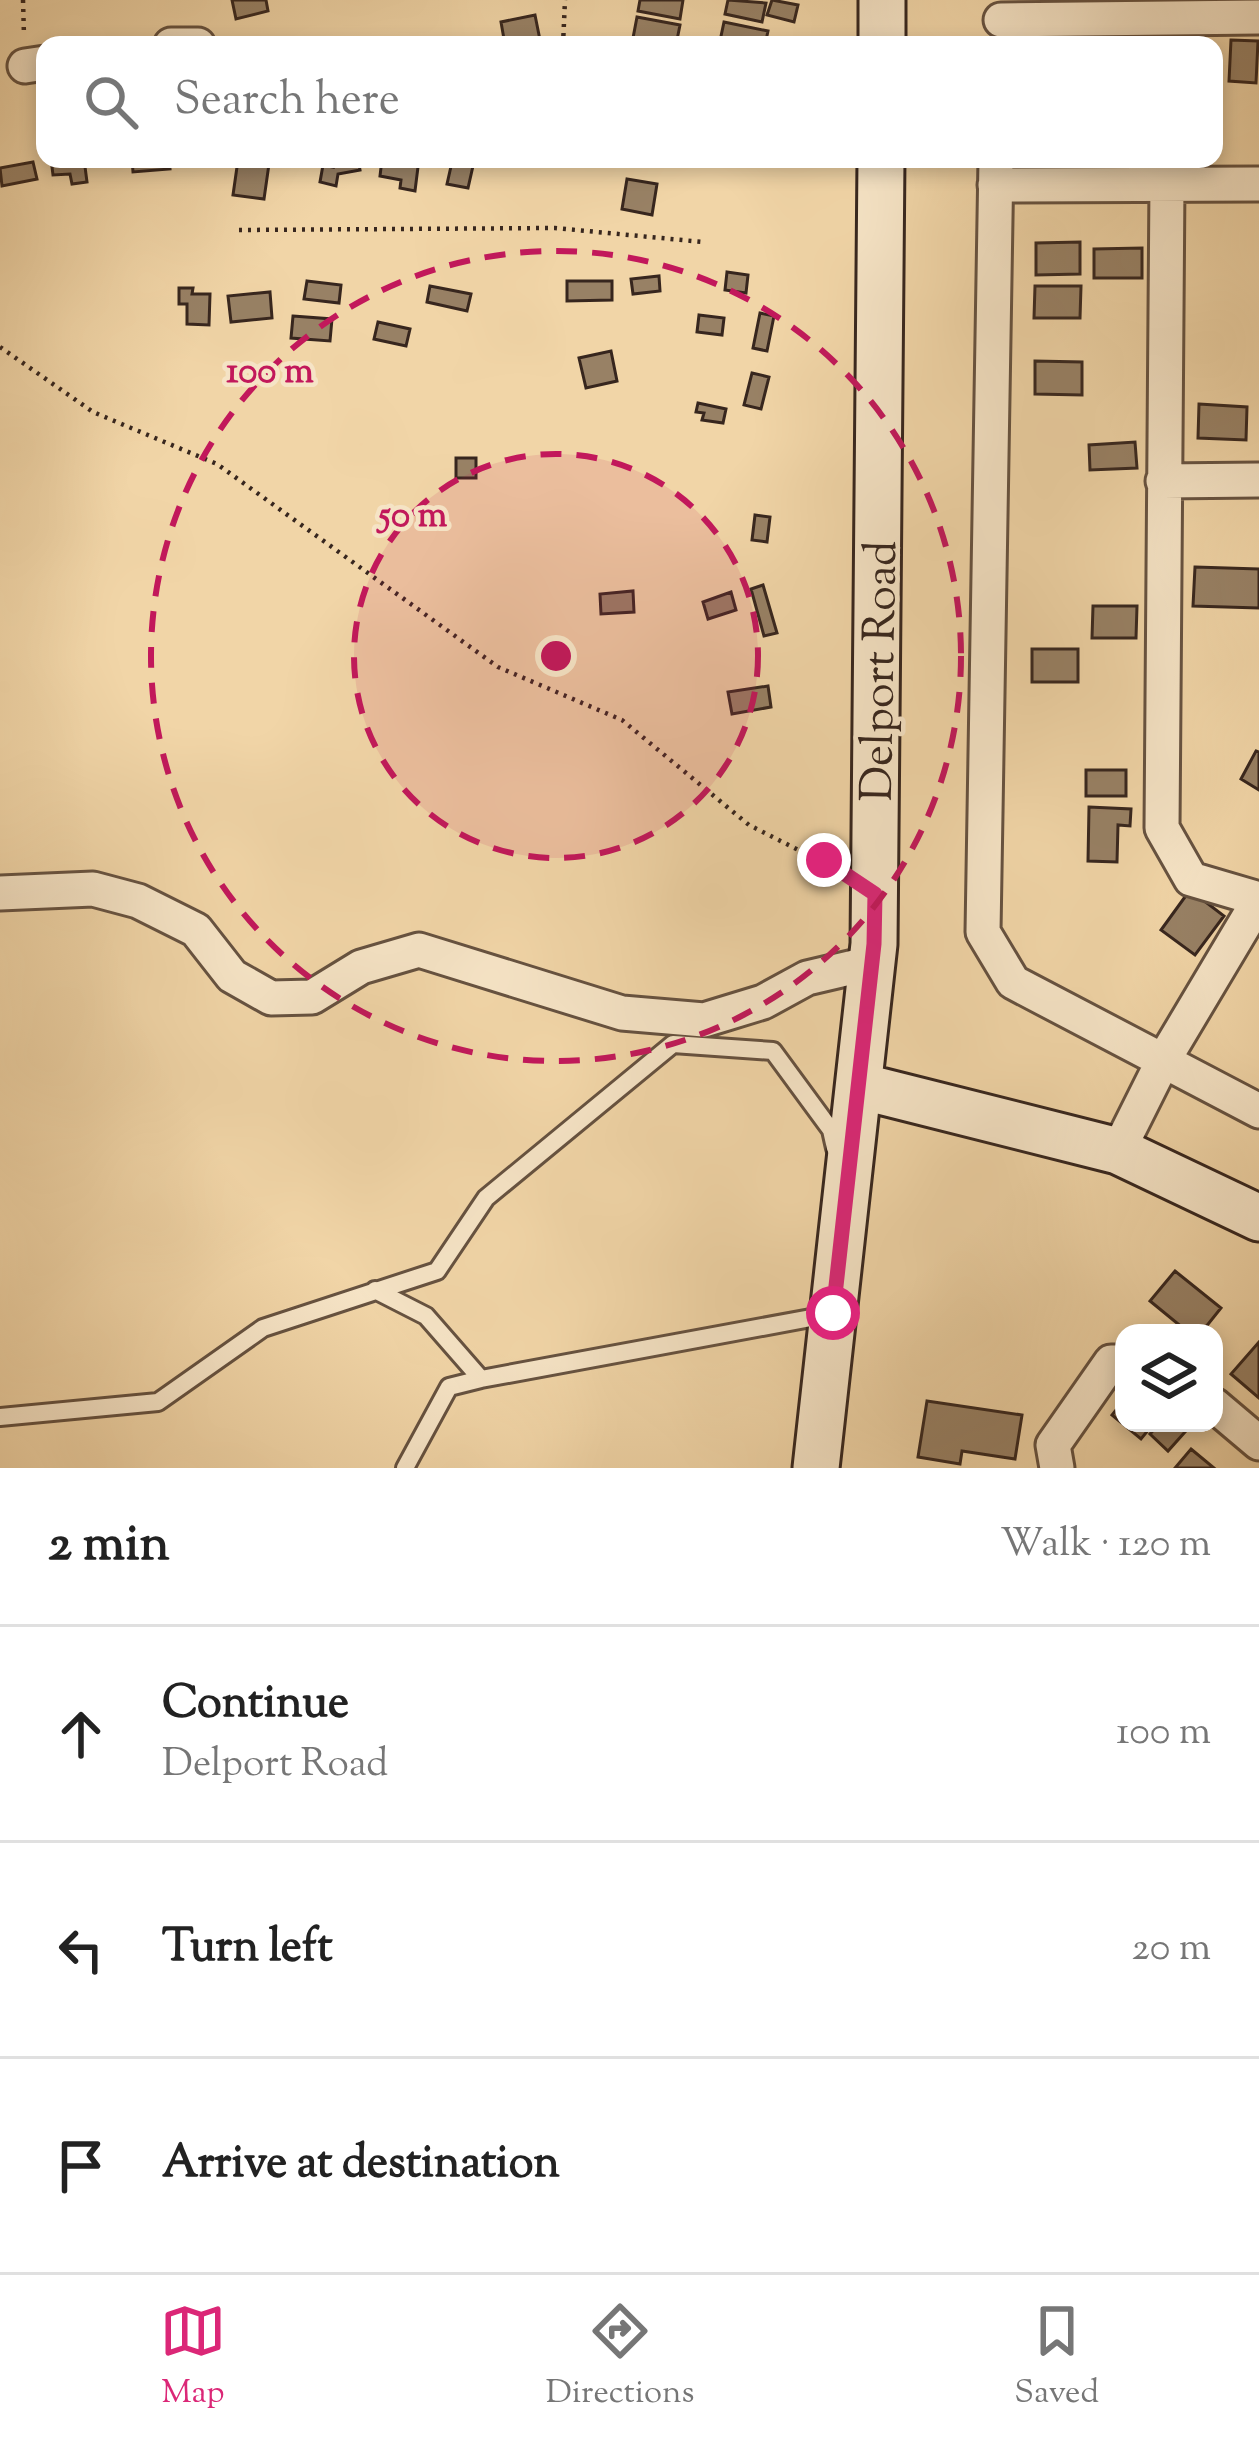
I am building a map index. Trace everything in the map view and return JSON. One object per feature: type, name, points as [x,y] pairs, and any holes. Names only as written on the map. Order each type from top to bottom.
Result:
[{"type":"main road","points":[[882,0],[882,36]]},
{"type":"main road","name":"Delport Road","points":[[816,1468],[860,1086],[875,894],[881,168]]},
{"type":"main road","points":[[860,1086],[1118,1151],[1256,1210]]},
{"type":"street","points":[[1001,22],[1259,17]]},
{"type":"street","points":[[1259,184],[996,172],[982,932],[1013,982],[1259,1111]]},
{"type":"street","points":[[1118,1151],[1163,1061],[1259,900],[1191,878],[1162,828],[1167,183]]},
{"type":"street","points":[[1163,481],[1259,480]]},
{"type":"street","points":[[0,893],[93,889],[138,901],[196,930],[232,976],[272,998],[312,998],[361,968],[419,950],[622,1013],[704,1020],[763,1002],[807,978],[871,963]]},
{"type":"street","points":[[1057,1468],[1053,1444],[1115,1363]]},
{"type":"street","points":[[1223,1413],[1259,1443]]},
{"type":"lane","points":[[0,1417],[158,1402],[263,1328],[437,1271],[486,1198],[674,1044],[773,1051],[831,1130],[846,1196]]},
{"type":"lane","points":[[375,1290],[426,1316],[481,1379]]},
{"type":"lane","points":[[405,1468],[449,1387],[833,1313]]},
{"type":"path","points":[[563,36],[565,0]]},
{"type":"path","points":[[238,230],[555,228],[703,242]]},
{"type":"path","points":[[0,347],[93,412],[217,464],[498,667],[622,720],[749,825],[824,860],[875,894]]},
{"type":"building","points":[[232,0],[266,0],[268,11],[236,19]]},
{"type":"building","points":[[640,0],[683,0],[680,19],[638,11]]},
{"type":"building","points":[[728,0],[766,3],[762,22],[725,14]]},
{"type":"building","points":[[772,0],[798,5],[794,22],[767,15]]},
{"type":"building","points":[[535,15],[539,36],[503,36],[501,22]]},
{"type":"building","points":[[637,17],[680,25],[678,36],[633,36]]},
{"type":"building","points":[[724,22],[768,31],[767,36],[721,36]]},
{"type":"building","points":[[1231,40],[1258,41],[1256,83],[1229,81]]},
{"type":"building","points":[[33,162],[37,179],[2,186],[0,168]]},
{"type":"building","points":[[52,168],[85,168],[87,182],[72,184],[70,174],[53,175]]},
{"type":"building","points":[[133,168],[170,169],[133,172]]},
{"type":"building","points":[[237,168],[268,168],[264,199],[233,195]]},
{"type":"building","points":[[322,168],[360,168],[338,174],[336,186],[320,182]]},
{"type":"building","points":[[381,168],[418,168],[415,191],[400,188],[401,180],[380,176]]},
{"type":"building","points":[[451,168],[473,168],[468,188],[447,184]]},
{"type":"building","points":[[627,179],[657,184],[652,215],[622,209]]},
{"type":"building","points":[[1080,242],[1080,274],[1036,275],[1036,243]]},
{"type":"building","points":[[1142,248],[1142,278],[1094,278],[1094,249]]},
{"type":"building","points":[[727,272],[748,275],[746,293],[725,290]]},
{"type":"building","points":[[659,276],[660,291],[633,294],[631,279]]},
{"type":"building","points":[[307,281],[341,285],[339,303],[304,299]]},
{"type":"building","points":[[567,281],[612,281],[612,300],[567,301]]},
{"type":"building","points":[[430,286],[471,294],[467,311],[427,302]]},
{"type":"building","points":[[1035,286],[1081,286],[1080,318],[1034,318]]},
{"type":"building","points":[[179,288],[210,294],[209,325],[187,324],[187,304],[179,304]]},
{"type":"building","points":[[270,292],[272,318],[231,322],[228,296]]},
{"type":"building","points":[[760,313],[774,316],[767,351],[753,348]]},
{"type":"building","points":[[699,315],[724,318],[722,335],[697,332]]},
{"type":"building","points":[[293,316],[332,319],[330,341],[291,338]]},
{"type":"building","points":[[378,322],[410,329],[406,346],[374,339]]},
{"type":"building","points":[[611,351],[617,381],[586,388],[579,358]]},
{"type":"building","points":[[1035,361],[1082,362],[1082,395],[1035,394]]},
{"type":"building","points":[[752,373],[769,377],[761,409],[744,405]]},
{"type":"building","points":[[698,403],[726,409],[723,423],[702,420],[704,413],[696,412]]},
{"type":"building","points":[[1199,404],[1247,407],[1246,440],[1198,438]]},
{"type":"building","points":[[1135,442],[1137,468],[1090,470],[1089,445]]},
{"type":"building","points":[[456,458],[476,458],[476,478],[456,478]]},
{"type":"building","points":[[755,515],[770,517],[767,542],[752,540]]},
{"type":"building","points":[[1195,567],[1259,569],[1259,608],[1193,606]]},
{"type":"building","points":[[763,585],[777,633],[764,636],[751,589]]},
{"type":"building","points":[[633,591],[634,612],[601,614],[600,594]]},
{"type":"building","points":[[731,592],[736,610],[708,619],[703,602]]},
{"type":"building","points":[[1093,606],[1137,606],[1136,638],[1092,638]]},
{"type":"building","points":[[1032,649],[1078,649],[1078,682],[1032,682]]},
{"type":"building","points":[[768,686],[771,707],[732,714],[728,692]]},
{"type":"building","points":[[1259,752],[1259,790],[1241,779]]},
{"type":"building","points":[[1086,770],[1126,770],[1126,796],[1086,796]]},
{"type":"building","points":[[1089,807],[1131,809],[1130,826],[1118,825],[1117,862],[1088,861]]},
{"type":"building","points":[[1190,890],[1224,916],[1195,955],[1161,930]]},
{"type":"building","points":[[1175,1271],[1221,1308],[1208,1324],[1178,1324],[1150,1301]]},
{"type":"building","points":[[1259,1342],[1259,1398],[1231,1374]]},
{"type":"building","points":[[927,1401],[1022,1415],[1015,1459],[962,1451],[960,1464],[918,1457]]},
{"type":"building","points":[[1152,1432],[1185,1432],[1168,1451]]},
{"type":"building","points":[[1191,1449],[1214,1468],[1175,1468]]},
{"type":"route","points":[[824,860],[875,894],[860,1086],[833,1313]]}]
